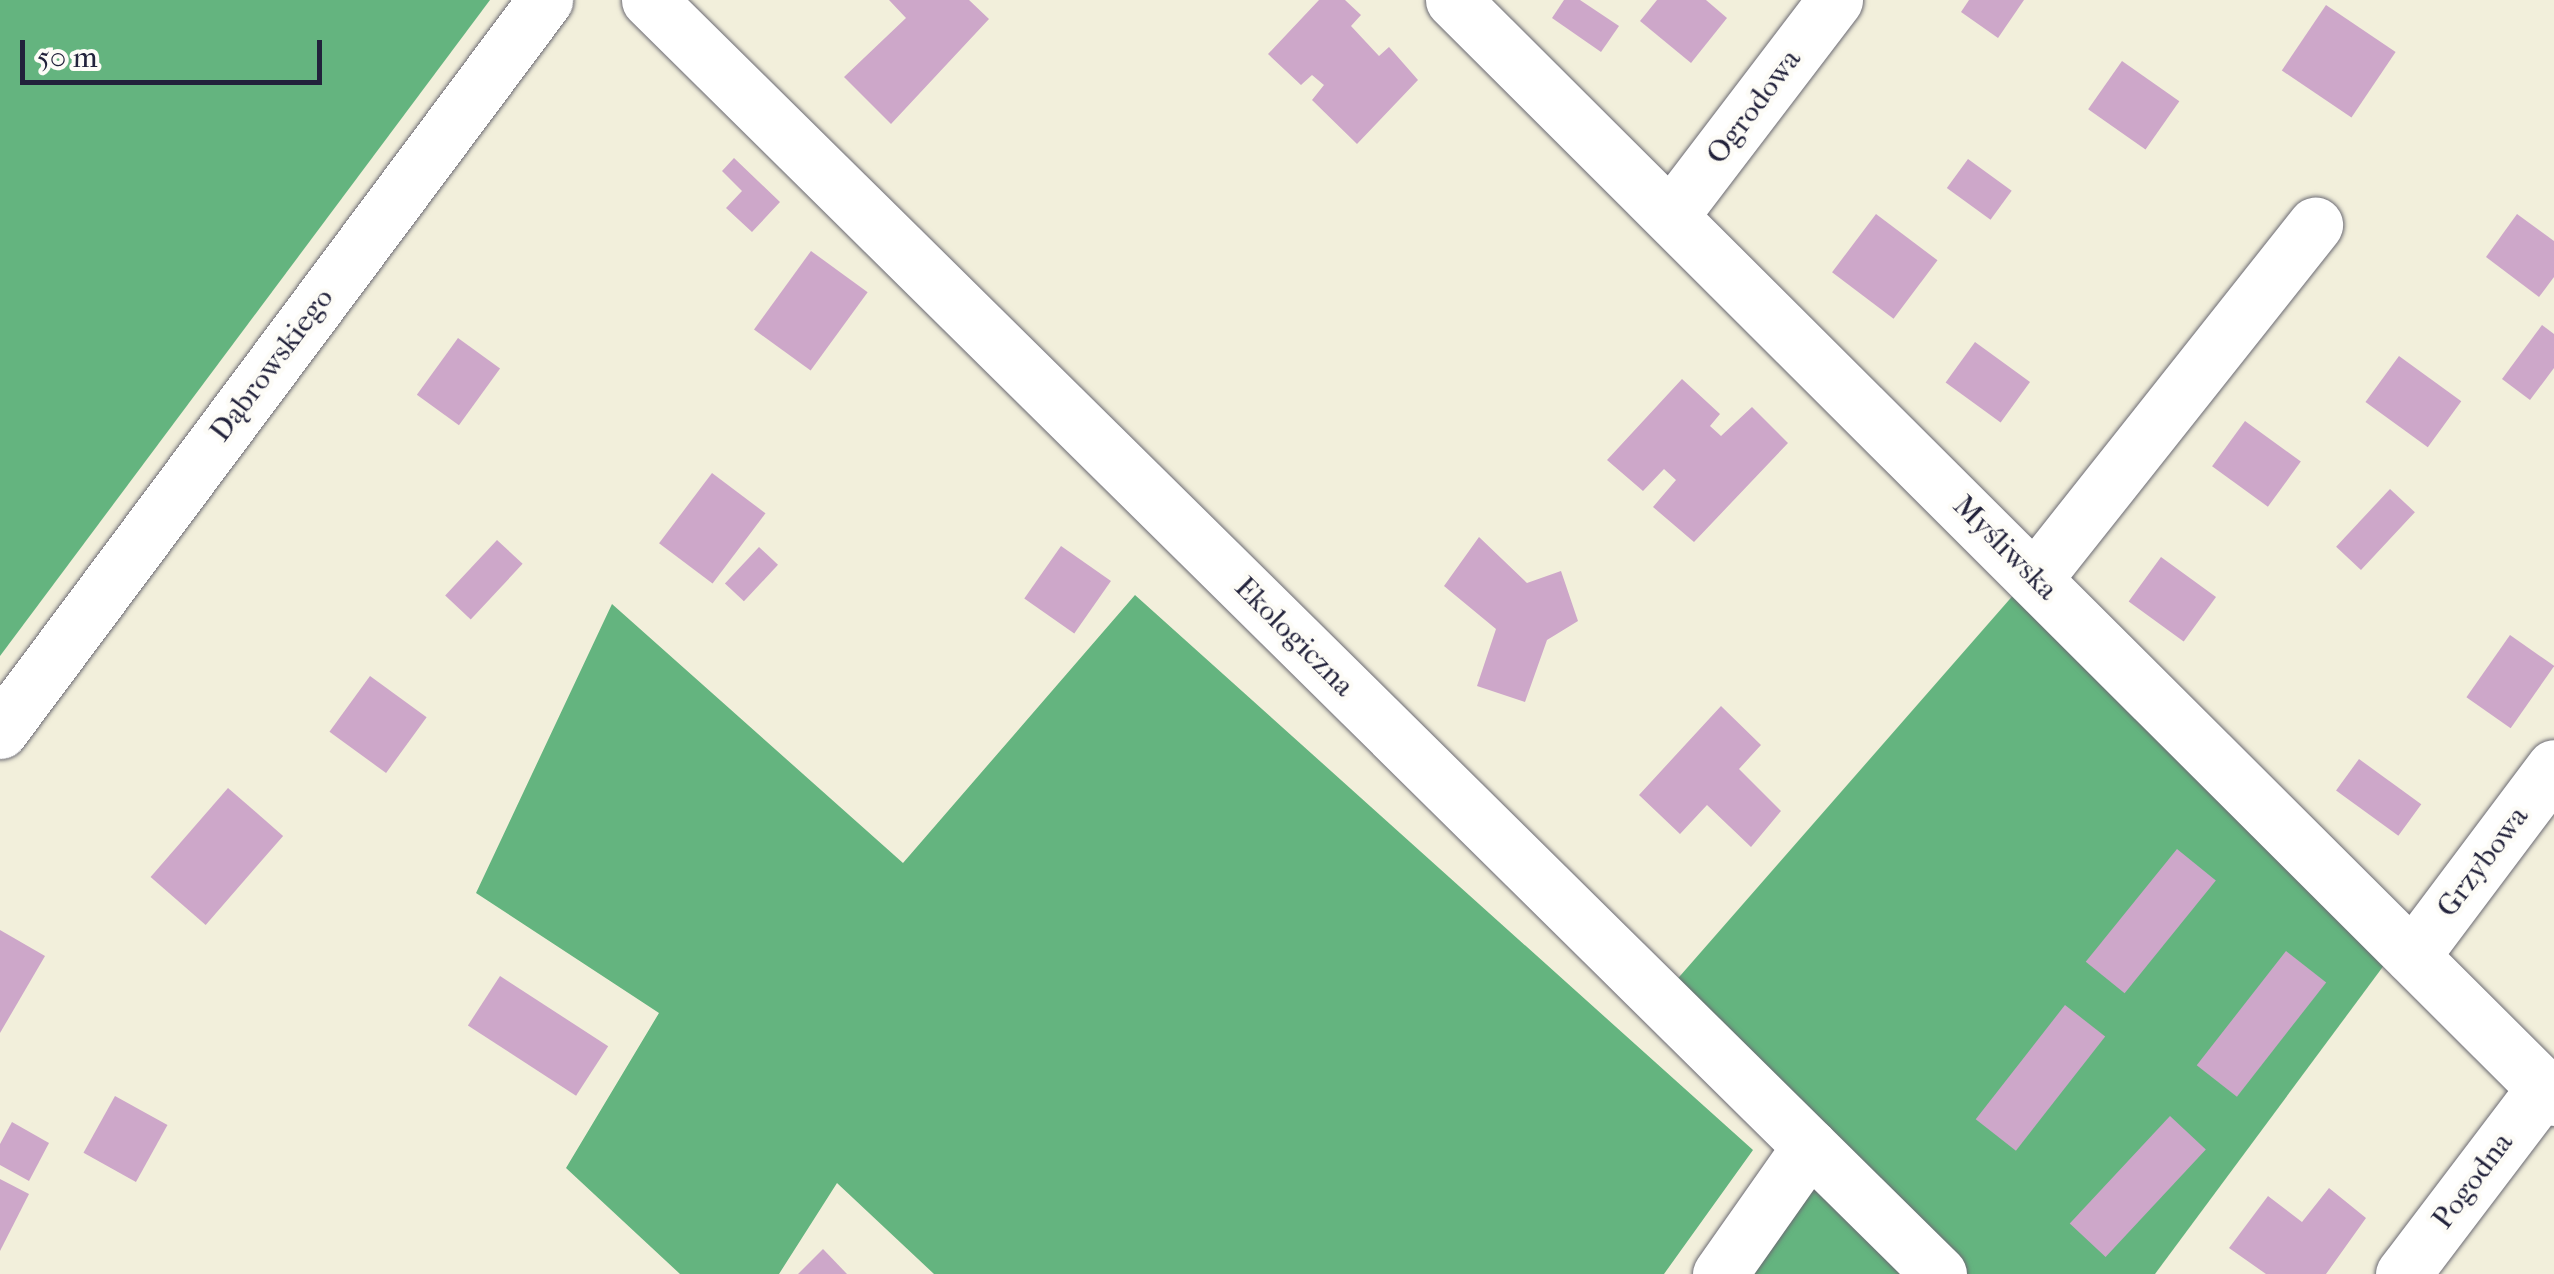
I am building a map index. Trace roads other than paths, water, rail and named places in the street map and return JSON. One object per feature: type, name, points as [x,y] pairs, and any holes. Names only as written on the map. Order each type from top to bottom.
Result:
[{"type":"street","name":"Dąbrowskiego","points":[[0,731],[546,0]]},
{"type":"street","name":"Ekologiczna","points":[[649,0],[1939,1274]]},
{"type":"street","name":"Myśliwska","points":[[1453,0],[1672,214],[2549,1093]]},
{"type":"street","name":"Ogrodowa","points":[[1672,214],[1835,0]]},
{"type":"street","points":[[2036,578],[2315,225]]},
{"type":"street","name":"Grzybowa","points":[[2412,956],[2554,768]]},
{"type":"street","name":"Pogodna","points":[[2402,1274],[2549,1093]]},
{"type":"street","points":[[1720,1274],[1810,1146]]}]
